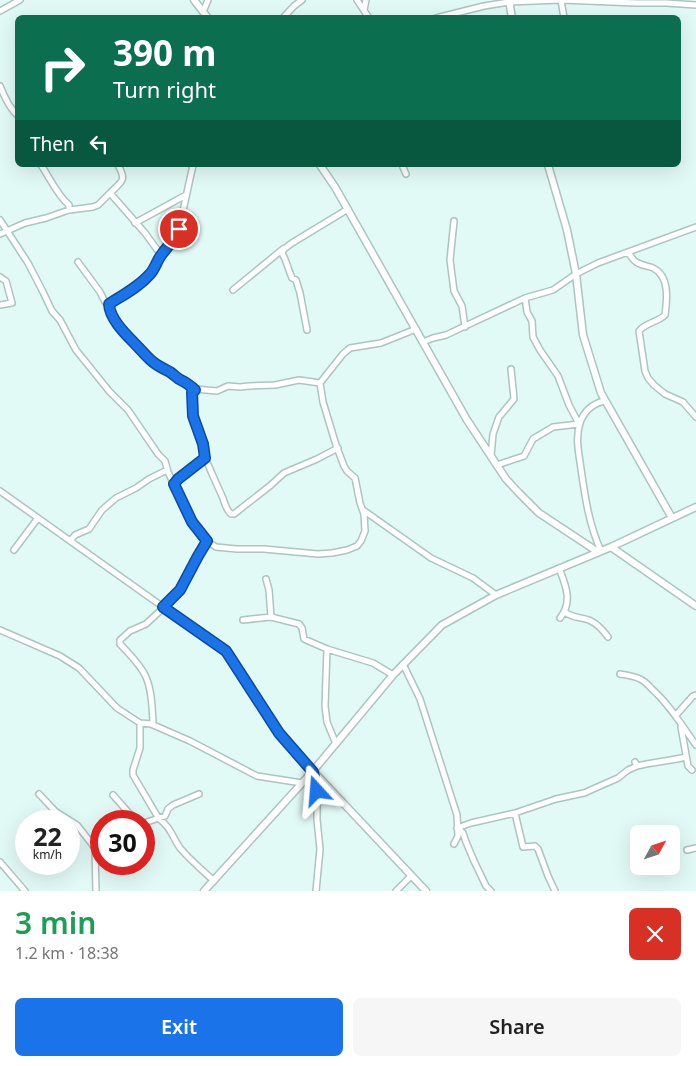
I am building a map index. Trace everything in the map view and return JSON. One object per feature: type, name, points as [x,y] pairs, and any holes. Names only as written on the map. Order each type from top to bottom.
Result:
[{"type":"street","points":[[0,11],[20,0]]},
{"type":"street","points":[[194,0],[205,14]]},
{"type":"street","points":[[205,14],[208,0]]},
{"type":"street","points":[[286,15],[302,0]]},
{"type":"street","points":[[356,0],[367,15]]},
{"type":"street","points":[[364,10],[366,0]]},
{"type":"street","points":[[561,0],[564,15]]},
{"type":"street","points":[[509,1],[511,15]]},
{"type":"street","points":[[448,15],[509,1],[684,2],[696,5]]},
{"type":"street","points":[[0,86],[15,113]]},
{"type":"street","points":[[42,167],[54,186],[69,204],[69,210]]},
{"type":"street","points":[[0,234],[25,223],[69,210],[98,205],[124,180],[119,167]]},
{"type":"street","points":[[109,304],[149,276],[161,255],[176,236],[193,167]]},
{"type":"street","points":[[321,167],[348,209],[467,420],[506,479],[539,513],[600,552]]},
{"type":"street","points":[[403,167],[406,174]]},
{"type":"street","points":[[549,167],[576,274],[583,335],[601,393],[672,518]]},
{"type":"street","points":[[110,193],[161,255]]},
{"type":"street","points":[[135,223],[186,195]]},
{"type":"street","points":[[233,290],[284,249],[348,209]]},
{"type":"street","points":[[0,220],[28,264],[52,311],[60,320],[76,350],[131,414],[158,454],[165,461],[167,470],[192,522],[207,541],[216,547],[318,554],[347,550],[356,546],[365,531],[363,510],[355,478],[344,466],[323,402],[320,383],[350,348],[381,343],[416,330]]},
{"type":"street","points":[[454,221],[450,260],[454,291],[462,306],[465,327]]},
{"type":"street","points":[[423,342],[465,327],[526,298],[553,290],[576,274],[598,263],[696,227]]},
{"type":"street","points":[[284,249],[282,253],[292,278],[296,280],[300,293],[307,330]]},
{"type":"street","points":[[628,252],[637,263],[655,268],[660,273],[664,280],[667,300],[665,315],[643,326],[639,331],[645,371],[648,378],[654,384],[666,394],[683,402],[696,417]]},
{"type":"street","points":[[78,262],[105,302],[109,304]]},
{"type":"street","points":[[0,276],[6,280],[12,303],[0,305]]},
{"type":"street","points":[[526,298],[527,312],[532,321],[533,336],[558,376],[569,405],[579,424]]},
{"type":"street","points":[[109,304],[109,310],[113,318],[132,343],[153,362],[195,390],[217,391],[228,386],[275,385],[300,380],[320,383]]},
{"type":"street","points":[[491,456],[493,434],[499,417],[514,399],[511,369]]},
{"type":"street","points":[[195,390],[192,392],[193,416],[203,444],[205,458],[214,481],[231,514],[234,514],[284,473],[338,448]]},
{"type":"street","points":[[600,552],[587,510],[577,440],[579,424],[585,413],[596,403],[604,401]]},
{"type":"street","points":[[497,466],[524,456],[533,439],[553,427],[579,424]]},
{"type":"street","points":[[174,484],[205,458]]},
{"type":"street","points":[[70,541],[75,535],[89,529],[102,510],[116,498],[167,470]]},
{"type":"street","points":[[0,491],[226,651],[279,733],[313,772],[426,891]]},
{"type":"street","points":[[204,891],[313,772],[393,675],[442,625],[496,595],[600,552],[696,507]]},
{"type":"street","points":[[363,510],[431,558],[473,578],[496,595]]},
{"type":"street","points":[[14,550],[38,518]]},
{"type":"street","points":[[151,724],[153,722],[146,677],[140,666],[120,644],[120,640],[130,631],[146,624],[180,590],[207,541]]},
{"type":"street","points":[[611,547],[696,606]]},
{"type":"street","points":[[559,568],[566,586],[567,596],[565,612],[560,618]]},
{"type":"street","points":[[266,579],[269,590],[270,617]]},
{"type":"street","points":[[565,612],[569,616],[591,621],[608,636]]},
{"type":"street","points":[[243,620],[270,617],[299,624],[302,628],[304,639],[327,650],[373,663],[393,675]]},
{"type":"street","points":[[0,630],[60,656],[79,668],[117,708],[140,723],[151,724],[190,741],[257,776],[302,783]]},
{"type":"street","points":[[327,650],[325,706],[327,722],[336,744]]},
{"type":"street","points":[[403,664],[420,699],[457,815],[458,836],[454,844]]},
{"type":"street","points":[[620,674],[638,678],[660,696],[676,715],[680,724],[696,745]]},
{"type":"street","points":[[676,715],[696,695]]},
{"type":"street","points":[[140,723],[140,748],[133,775],[159,819],[165,823],[178,845],[214,881]]},
{"type":"street","points":[[680,724],[688,766],[692,770]]},
{"type":"street","points":[[457,828],[515,813],[590,790],[618,778],[636,764],[672,761],[686,757]]},
{"type":"street","points":[[313,772],[317,791],[320,849],[316,891]]},
{"type":"street","points":[[38,794],[55,811],[76,825],[90,842]]},
{"type":"street","points":[[155,820],[165,816],[173,804],[199,794]]},
{"type":"street","points":[[112,795],[126,810]]},
{"type":"street","points":[[515,813],[523,847],[535,846],[538,849],[555,891]]},
{"type":"street","points":[[457,828],[463,833],[486,886],[491,891]]},
{"type":"street","points":[[687,850],[696,848]]},
{"type":"street","points":[[0,862],[25,891]]},
{"type":"street","points":[[96,875],[96,891]]},
{"type":"street","points":[[396,891],[411,876]]},
{"type":"route","points":[[179,229],[149,276],[109,304],[109,310],[113,318],[132,343],[153,362],[195,390],[192,392],[193,416],[203,444],[205,458],[174,484],[192,522],[207,541],[177,595],[163,607],[226,651],[279,733],[313,772],[317,791]]}]
